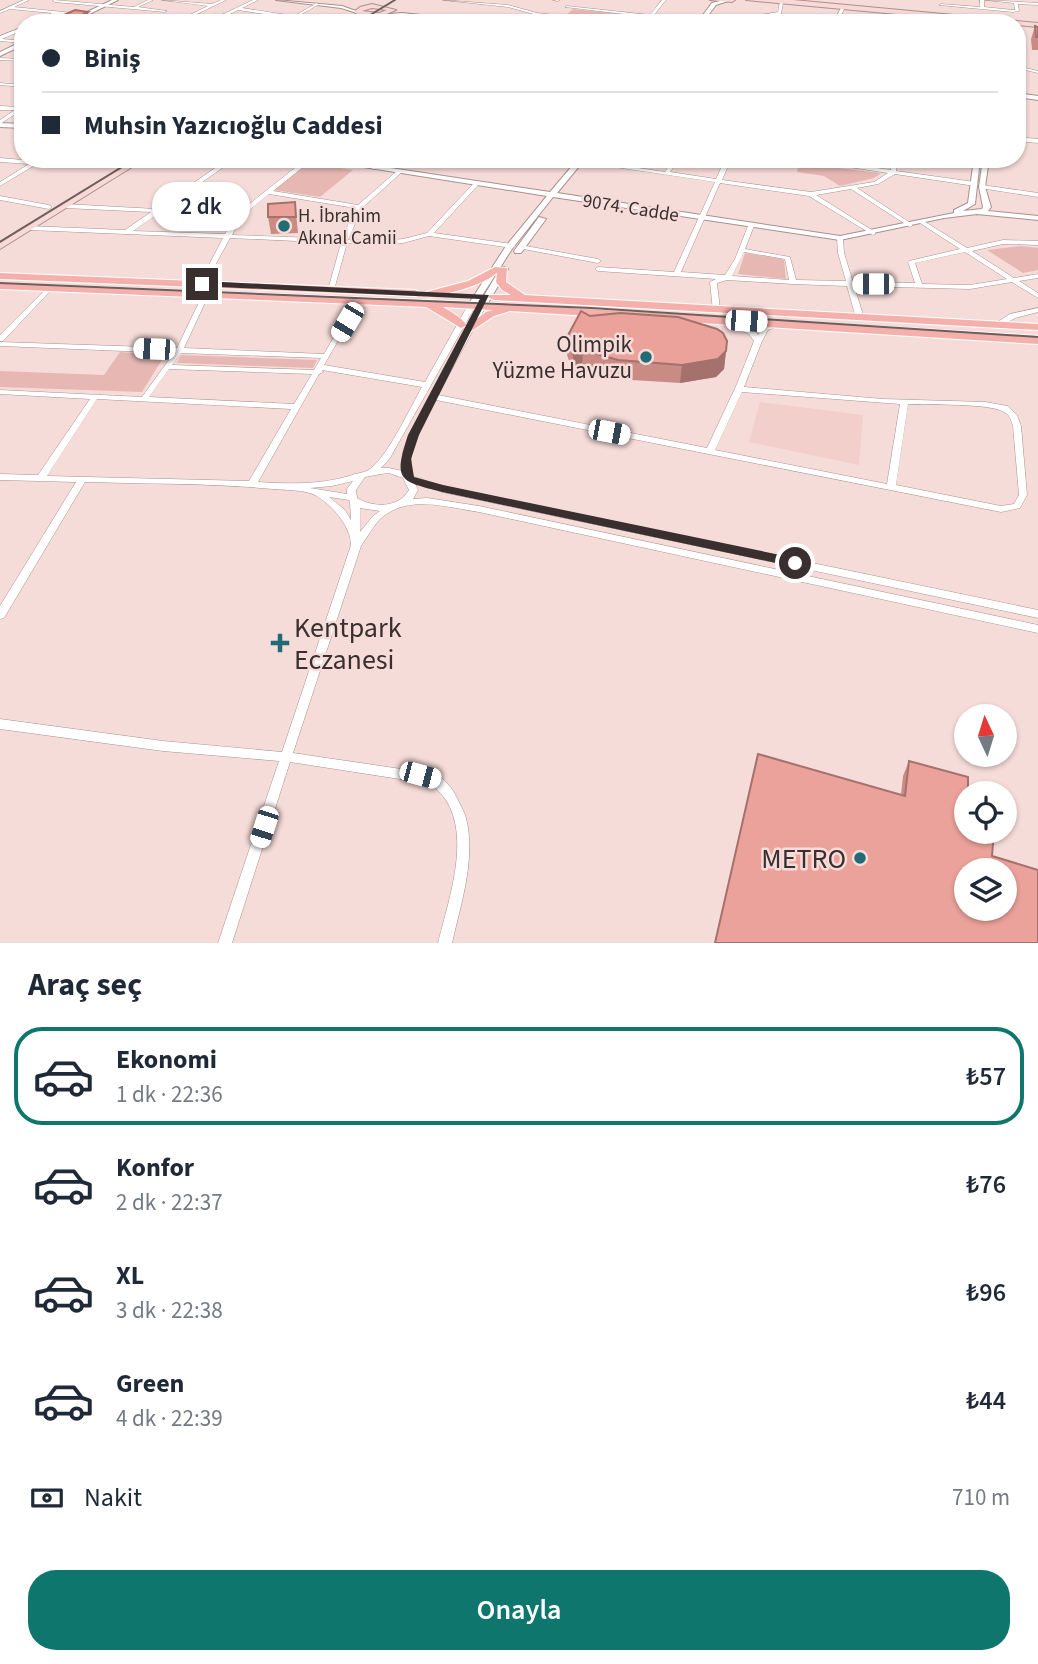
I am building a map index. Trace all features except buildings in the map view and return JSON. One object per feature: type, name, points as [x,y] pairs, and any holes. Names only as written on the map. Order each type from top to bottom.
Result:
[{"type":"main road","points":[[711,0],[732,0]]},
{"type":"main road","points":[[749,0],[890,14]]},
{"type":"main road","points":[[369,14],[358,13],[358,9],[387,1]]},
{"type":"main road","points":[[779,2],[814,2],[902,14]]},
{"type":"main road","points":[[369,6],[393,7]]},
{"type":"main road","points":[[382,14],[393,7]]},
{"type":"main road","points":[[0,236],[112,168]]},
{"type":"main road","points":[[0,246],[126,168]]},
{"type":"main road","points":[[3,276],[358,301],[426,298],[477,282],[499,270],[501,282],[506,288],[531,298]]},
{"type":"main road","points":[[0,286],[331,289],[479,301],[518,307],[1038,340]]},
{"type":"main road","points":[[426,298],[465,327],[490,314],[518,307]]},
{"type":"main road","points":[[479,301],[531,298],[1038,327]]},
{"type":"street","points":[[0,12],[27,0]]},
{"type":"street","points":[[86,13],[116,0]]},
{"type":"street","points":[[135,8],[150,0]]},
{"type":"street","points":[[164,0],[213,5]]},
{"type":"street","points":[[195,14],[224,0]]},
{"type":"street","points":[[228,14],[256,0]]},
{"type":"street","points":[[278,0],[351,9],[358,13]]},
{"type":"street","points":[[294,0],[369,6]]},
{"type":"street","points":[[445,0],[508,6],[537,14]]},
{"type":"street","points":[[557,0],[567,7],[632,14]]},
{"type":"street","points":[[593,10],[602,0]]},
{"type":"street","points":[[653,14],[664,0]]},
{"type":"street","points":[[898,0],[905,0]]},
{"type":"street","points":[[982,8],[984,0],[1038,5]]},
{"type":"street","points":[[36,10],[56,1],[75,1],[165,11]]},
{"type":"street","points":[[704,14],[713,4],[726,1]]},
{"type":"street","points":[[159,14],[184,2]]},
{"type":"street","points":[[941,2],[1017,11],[1016,3]]},
{"type":"street","points":[[300,14],[317,4]]},
{"type":"street","points":[[393,7],[439,14]]},
{"type":"street","points":[[563,14],[567,7]]},
{"type":"street","points":[[9,8],[96,14]]},
{"type":"street","points":[[239,9],[275,14]]},
{"type":"street","points":[[840,14],[842,9]]},
{"type":"street","points":[[54,14],[59,12]]},
{"type":"street","points":[[0,84],[14,85]]},
{"type":"street","points":[[0,90],[9,85]]},
{"type":"street","points":[[0,124],[14,113]]},
{"type":"street","points":[[0,184],[27,168]]},
{"type":"street","points":[[127,232],[153,211],[218,168]]},
{"type":"street","points":[[144,399],[180,349],[204,289],[239,215],[299,168]]},
{"type":"street","name":"9074. Cadde","points":[[374,168],[840,238],[983,209]]},
{"type":"street","points":[[225,943],[356,545],[376,517],[398,504],[412,491],[408,478],[407,452],[465,327],[499,270],[578,168]]},
{"type":"street","points":[[628,168],[811,194],[876,183],[893,173]]},
{"type":"street","points":[[666,174],[670,168]]},
{"type":"street","points":[[677,273],[724,168]]},
{"type":"street","points":[[860,168],[1038,195]]},
{"type":"street","points":[[893,173],[894,168]]},
{"type":"street","points":[[978,168],[983,209]]},
{"type":"street","points":[[984,168],[970,206],[1038,218]]},
{"type":"street","points":[[331,289],[345,240],[359,207],[399,172]]},
{"type":"street","points":[[429,234],[476,184]]},
{"type":"street","points":[[853,188],[909,225]]},
{"type":"street","points":[[268,192],[359,207]]},
{"type":"street","points":[[811,194],[873,233]]},
{"type":"street","points":[[0,198],[49,207]]},
{"type":"street","points":[[65,206],[239,215]]},
{"type":"street","name":"9074. Cadde","points":[[944,216],[970,206]]},
{"type":"street","points":[[922,222],[1038,296]]},
{"type":"street","points":[[716,309],[713,282],[728,277],[751,226]]},
{"type":"street","points":[[29,228],[382,243],[429,234],[516,247],[598,265],[793,282],[970,287],[1038,276]]},
{"type":"street","points":[[840,238],[841,253],[860,318]]},
{"type":"street","points":[[919,285],[911,262],[1003,242],[1038,243]]},
{"type":"street","points":[[742,250],[788,258],[793,282]]},
{"type":"street","points":[[0,341],[50,288]]},
{"type":"street","points":[[252,484],[358,301]]},
{"type":"street","points":[[997,325],[1013,316],[1038,310]]},
{"type":"street","points":[[726,320],[752,332],[758,341]]},
{"type":"street","points":[[710,452],[765,329],[786,324]]},
{"type":"street","points":[[373,471],[386,458],[427,385],[465,327]]},
{"type":"street","points":[[0,341],[327,356]]},
{"type":"street","points":[[168,366],[320,370],[427,385]]},
{"type":"street","points":[[434,397],[1001,509],[1017,506],[1023,495],[1017,426],[1013,415],[1005,408],[985,404],[904,402],[739,389]]},
{"type":"street","points":[[0,392],[298,407]]},
{"type":"street","points":[[41,478],[95,397]]},
{"type":"street","points":[[891,488],[904,402]]},
{"type":"street","points":[[288,487],[336,482],[373,471],[397,471],[408,478],[461,493],[1038,614]]},
{"type":"street","points":[[356,545],[354,500],[351,491],[354,482],[362,475]]},
{"type":"street","points":[[0,477],[252,484],[312,490],[354,500],[372,508],[427,501],[456,505],[1038,629]]},
{"type":"street","points":[[0,615],[82,479]]},
{"type":"street","points":[[312,490],[342,512],[352,527],[356,545]]},
{"type":"street","points":[[456,505],[454,498],[461,493]]},
{"type":"street","points":[[0,724],[163,746],[288,757],[435,779],[447,789],[458,806],[465,842],[445,943]]},
{"type":"shaded area","points":[[573,9],[620,14],[567,14]]},
{"type":"shaded area","points":[[303,168],[353,170],[320,197],[274,190]]},
{"type":"shaded area","points":[[798,168],[839,168],[880,174],[874,178],[840,186],[824,176],[797,172]]},
{"type":"shaded area","points":[[1021,246],[1038,248],[1038,270],[1023,273],[987,250]]},
{"type":"shaded area","points":[[745,253],[784,260],[786,279],[738,274]]},
{"type":"shaded area","points":[[120,352],[165,355],[142,392],[0,387],[0,371],[104,375]]},
{"type":"shaded area","points":[[181,355],[317,360],[313,368],[177,363]]},
{"type":"shaded area","points":[[760,402],[863,415],[859,465],[749,442]]},
{"type":"tram line","points":[[372,14],[395,0]]},
{"type":"tram line","points":[[0,242],[120,168]]},
{"type":"tram line","points":[[0,283],[591,308],[1038,337]]},
{"type":"place","name":"H. İbrahim Akınal Camii","points":[[284,226]]},
{"type":"place","name":"Olimpik Yüzme Havuzu","points":[[646,357]]},
{"type":"place","name":"Kentpark Eczanesi","points":[[280,643]]},
{"type":"place","name":"METRO","points":[[860,858]]},
{"type":"route","points":[[202,284],[486,297],[413,435],[405,459],[407,476],[410,479],[442,489],[795,563]]}]
